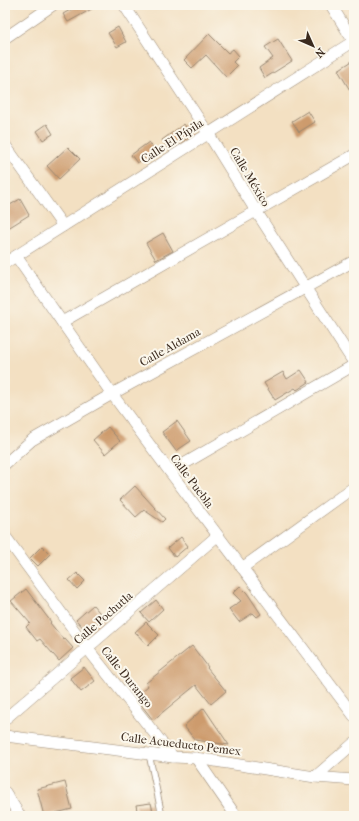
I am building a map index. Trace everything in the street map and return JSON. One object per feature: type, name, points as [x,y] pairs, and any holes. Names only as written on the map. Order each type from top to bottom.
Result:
[{"type":"street","points":[[5,38],[53,5]]},
{"type":"street","name":"Calle México","points":[[124,5],[354,364]]},
{"type":"street","points":[[331,5],[354,42]]},
{"type":"street","name":"Calle El Pípila","points":[[5,264],[354,42]]},
{"type":"street","points":[[5,145],[63,226]]},
{"type":"street","points":[[62,322],[354,155]]},
{"type":"street","name":"Calle Puebla","points":[[16,256],[112,394],[354,716]]},
{"type":"street","name":"Calle Aldama","points":[[5,464],[32,440],[112,394],[354,262]]},
{"type":"street","points":[[170,472],[354,364]]},
{"type":"street","points":[[242,568],[354,487]]},
{"type":"street","name":"Calle Durango","points":[[5,536],[87,648],[174,757]]},
{"type":"street","name":"Calle Pochutla","points":[[5,719],[218,536]]},
{"type":"street","name":"Calle Acueducto Pemex","points":[[5,736],[174,757],[196,758],[314,777],[354,780]]},
{"type":"street","points":[[314,777],[354,744]]},
{"type":"street","points":[[196,758],[236,816]]},
{"type":"street","points":[[5,792],[20,816]]},
{"type":"lane","points":[[149,753],[162,816]]},
{"type":"building","points":[[79,5],[97,6],[68,22],[63,14]]},
{"type":"building","points":[[118,27],[126,42],[117,47],[108,33]]},
{"type":"building","points":[[209,34],[228,53],[233,49],[239,56],[233,62],[237,66],[226,77],[206,55],[192,68],[184,60]]},
{"type":"building","points":[[278,39],[292,61],[265,78],[259,68],[273,58],[265,47]]},
{"type":"building","points":[[354,60],[354,97],[338,70]]},
{"type":"building","points":[[308,111],[315,122],[299,132],[292,121]]},
{"type":"building","points":[[47,124],[53,134],[43,140],[37,131]]},
{"type":"building","points":[[184,124],[192,135],[169,150],[162,140]]},
{"type":"building","points":[[149,142],[157,153],[148,160],[146,157],[137,163],[131,155]]},
{"type":"building","points":[[68,147],[80,159],[59,179],[47,166]]},
{"type":"building","points":[[20,199],[29,215],[5,230],[5,208]]},
{"type":"building","points":[[163,233],[173,251],[156,260],[146,243]]},
{"type":"building","points":[[301,370],[309,382],[297,390],[295,388],[275,400],[264,383],[283,372],[287,379]]},
{"type":"building","points":[[177,421],[191,441],[176,451],[162,432]]},
{"type":"building","points":[[108,427],[120,441],[105,454],[93,440]]},
{"type":"building","points":[[135,486],[165,519],[162,522],[144,510],[136,517],[120,500]]},
{"type":"building","points":[[181,537],[188,546],[175,557],[168,548]]},
{"type":"building","points":[[42,546],[50,554],[38,566],[30,558]]},
{"type":"building","points":[[77,573],[85,581],[77,589],[69,580]]},
{"type":"building","points":[[240,586],[247,593],[261,614],[257,617],[253,613],[239,622],[229,609],[241,601],[233,593]]},
{"type":"building","points":[[26,589],[51,622],[50,623],[64,640],[65,639],[73,648],[59,661],[40,639],[37,641],[26,627],[30,623],[11,601]]},
{"type":"building","points":[[156,600],[163,609],[149,622],[141,613]]},
{"type":"building","points":[[93,605],[105,619],[89,634],[76,620]]},
{"type":"building","points":[[146,622],[159,635],[148,646],[135,632]]},
{"type":"building","points":[[192,646],[208,667],[207,668],[226,691],[211,704],[196,685],[153,720],[135,697],[148,686],[146,683]]},
{"type":"building","points":[[84,667],[95,681],[81,692],[70,678]]},
{"type":"building","points":[[204,708],[229,745],[195,740],[184,726]]},
{"type":"building","points":[[65,782],[72,809],[44,816],[37,789]]},
{"type":"building","points":[[151,803],[154,816],[138,816],[136,805]]}]
